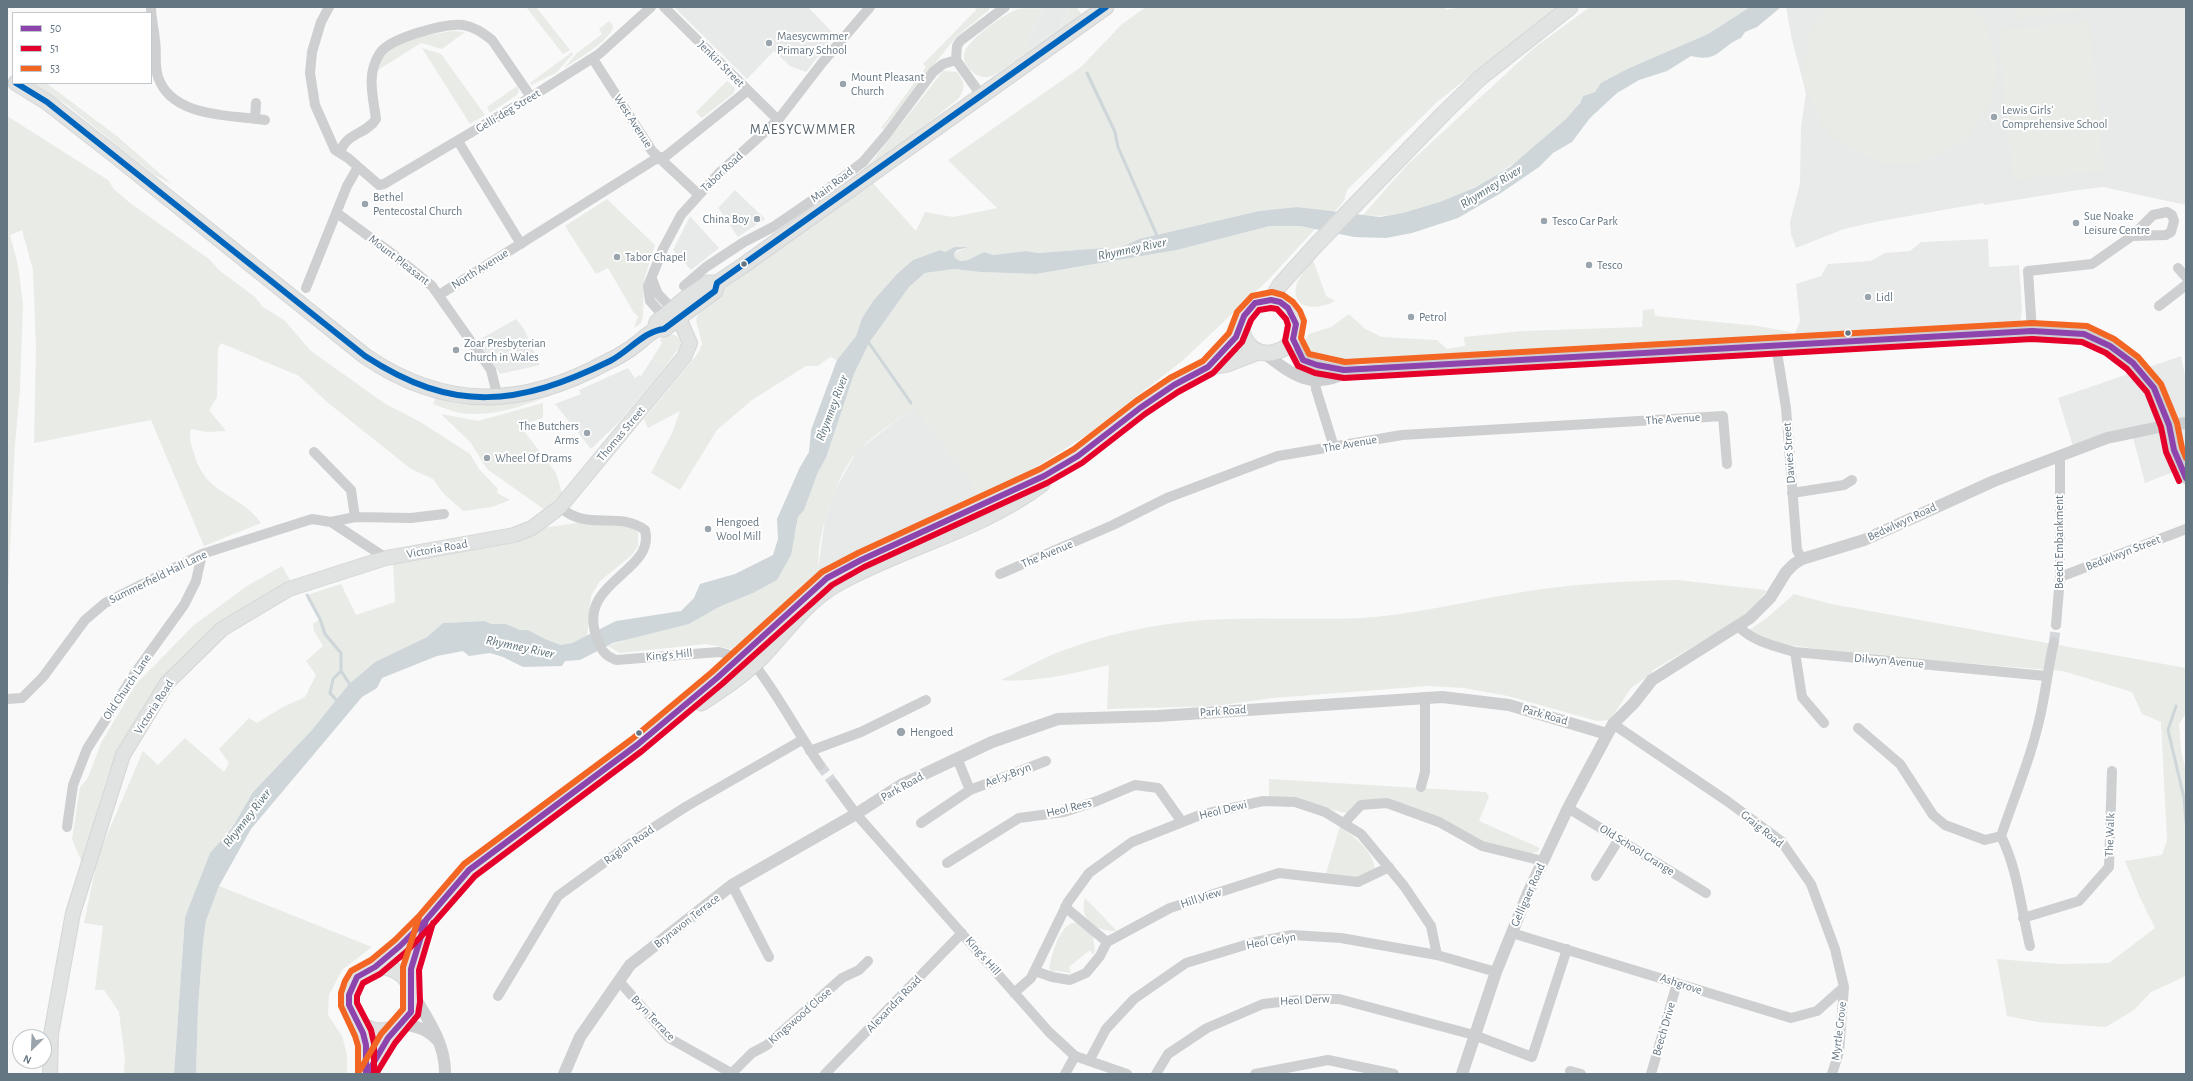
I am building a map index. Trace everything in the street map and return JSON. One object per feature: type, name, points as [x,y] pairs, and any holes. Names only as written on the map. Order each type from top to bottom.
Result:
[{"type":"main road","name":"Main Road","points":[[17,84],[59,112],[318,319],[382,367],[416,384],[438,391],[462,396],[498,398],[544,389],[577,377],[621,355],[655,330],[664,329],[674,319],[715,291],[723,279],[1106,7]]},
{"type":"main road","points":[[1271,300],[1280,285],[1317,244],[1480,78],[1570,7]]},
{"type":"main road","points":[[376,968],[426,920],[469,870],[640,743],[707,700],[754,664],[806,609],[834,586],[900,554],[997,513],[1023,498],[1140,408],[1174,385],[1208,367],[1230,344],[1244,316],[1255,303],[1271,300],[1280,302],[1288,308],[1293,315],[1296,324],[1293,339],[1282,350],[1274,353],[1261,352],[1250,347],[1242,332],[1241,324]]},
{"type":"main road","name":"Thomas Street","points":[[532,528],[560,506],[684,357],[690,343],[674,319]]},
{"type":"main road","points":[[1208,367],[1227,364],[1261,352]]},
{"type":"main road","points":[[640,743],[735,662],[827,578],[861,560],[910,539],[1044,476],[1078,456]]},
{"type":"main road","name":"Victoria Road","points":[[50,1074],[51,1034],[73,913],[123,755],[167,683],[222,629],[289,589],[386,558],[514,535],[532,528]]},
{"type":"main road","points":[[367,1074],[399,1026],[410,1014],[413,1004],[411,989],[412,959],[426,920]]},
{"type":"main road","points":[[399,1026],[377,1032],[367,1029],[352,1015],[349,1005],[350,990],[358,977],[366,971],[376,968],[386,968],[396,971],[404,976],[411,989]]},
{"type":"main road","points":[[359,1023],[366,1045],[367,1074]]},
{"type":"street","name":"Gelli-deg Street","points":[[329,7],[315,38],[310,73],[315,105],[332,146],[376,183],[384,184],[531,97],[592,58],[651,7]]},
{"type":"street","name":"Jenkin Street","points":[[664,7],[747,91],[778,120]]},
{"type":"street","name":"Tabor Road","points":[[674,319],[650,301],[648,286],[663,249],[681,215],[698,194],[778,120],[870,7]]},
{"type":"street","points":[[981,95],[956,60],[957,46],[960,41],[1005,7]]},
{"type":"street","points":[[152,16],[156,68],[158,77],[164,89],[178,101],[198,110],[224,116],[265,120]]},
{"type":"street","points":[[340,153],[346,141],[373,124],[376,118],[372,102],[371,78],[381,52],[403,38],[449,25],[461,25],[484,33],[492,40],[531,97]]},
{"type":"street","name":"West Avenue","points":[[592,58],[652,151],[698,194]]},
{"type":"street","name":"Main Road","points":[[684,286],[718,260],[774,227],[824,192],[863,162],[886,135],[933,72],[943,64],[956,60]]},
{"type":"street","name":"North Avenue","points":[[439,295],[602,193],[660,158],[666,156],[747,91]]},
{"type":"street","points":[[255,119],[256,103]]},
{"type":"street","points":[[458,140],[521,244]]},
{"type":"street","points":[[306,288],[347,186],[358,167]]},
{"type":"street","name":"Mount Pleasant","points":[[337,213],[425,279],[439,295],[491,370],[498,398]]},
{"type":"street","points":[[2032,331],[2028,271],[2092,264],[2132,236]]},
{"type":"street","points":[[718,260],[723,279]]},
{"type":"street","points":[[2178,268],[2186,277]]},
{"type":"street","points":[[2159,306],[2186,285]]},
{"type":"street","points":[[1293,339],[1296,350],[1303,360],[1312,364],[1347,372],[1414,366],[2032,331],[2084,334],[2110,346],[2133,363],[2154,388],[2168,425],[2174,450],[2186,478]]},
{"type":"street","name":"Davies Street","points":[[1776,346],[1786,408],[1797,550],[1802,559]]},
{"type":"street","points":[[1261,352],[1294,375],[1307,380],[1334,379],[1347,372]]},
{"type":"street","points":[[1312,364],[1315,373],[1316,389],[1334,447]]},
{"type":"street","name":"The Avenue","points":[[1000,574],[1113,525],[1167,498],[1278,456],[1402,435],[1723,416],[1727,464]]},
{"type":"street","name":"Bedwlwyn Road","points":[[1610,729],[1634,703],[1652,680],[1739,627],[1750,618],[1770,598],[1786,572],[1802,559],[1864,540],[1994,481],[2060,458],[2107,438],[2168,425],[2186,424]]},
{"type":"street","points":[[314,452],[351,490],[355,517]]},
{"type":"street","name":"Beech Embankment","points":[[2056,625],[2060,577],[2060,458]]},
{"type":"street","points":[[1792,493],[1844,485],[1852,480]]},
{"type":"street","name":"King's Hill","points":[[560,506],[568,514],[584,520],[632,523],[644,530],[647,540],[644,550],[633,564],[604,589],[596,605],[594,629],[602,652],[616,660],[719,652],[727,654],[735,662]]},
{"type":"street","points":[[331,522],[355,517],[411,518],[444,514]]},
{"type":"street","name":"Summerfield Hall Lane","points":[[7,699],[22,698],[43,677],[85,620],[105,603],[202,554],[312,519],[331,522],[386,558]]},
{"type":"street","name":"Bedwlwyn Street","points":[[2060,577],[2186,529]]},
{"type":"street","name":"Old Church Lane","points":[[67,827],[73,785],[87,749],[135,674],[184,605],[196,581],[202,554]]},
{"type":"street","name":"Dilwyn Avenue","points":[[1739,627],[1748,636],[1760,642],[1796,652],[2046,676]]},
{"type":"street","points":[[2030,946],[2012,862],[2001,836],[2034,738],[2043,702],[2046,676],[2054,642]]},
{"type":"street","points":[[1796,652],[1802,697],[1824,724]]},
{"type":"street","points":[[754,664],[776,694],[802,740],[820,764]]},
{"type":"street","points":[[1421,787],[1425,772],[1425,697]]},
{"type":"street","name":"Park Road","points":[[856,814],[901,785],[957,758],[992,742],[1058,719],[1158,716],[1442,697],[1509,705],[1610,729]]},
{"type":"street","points":[[810,751],[862,732],[926,700]]},
{"type":"street","points":[[1858,728],[1900,764],[1933,815],[1945,825],[1985,840],[2001,836]]},
{"type":"street","name":"Gelligaer Road","points":[[1462,1074],[1496,972],[1512,933],[1568,808],[1610,729]]},
{"type":"street","name":"Graig Road","points":[[1610,729],[1727,801],[1781,841],[1811,884],[1835,949],[1844,987]]},
{"type":"street","name":"Raglan Road","points":[[498,996],[558,896],[645,833],[687,806],[802,740]]},
{"type":"street","name":"Ael-y-Bryn","points":[[957,758],[970,790]]},
{"type":"street","name":"Ael-y-Bryn","points":[[921,823],[970,790],[1046,761]]},
{"type":"street","name":"The Walk","points":[[2023,918],[2079,901],[2109,867],[2112,770]]},
{"type":"street","name":"King's Hill","points":[[834,784],[856,814],[1049,1032],[1075,1056],[1127,1074]]},
{"type":"street","name":"Heol Rees","points":[[947,863],[1019,818],[1064,812],[1097,801],[1135,785],[1158,788],[1182,822]]},
{"type":"street","name":"Heol Dewi","points":[[1014,993],[1031,978],[1065,907],[1089,873],[1132,842],[1200,815],[1263,801],[1295,802],[1325,812],[1361,834],[1404,886],[1431,926],[1437,955]]},
{"type":"street","points":[[1344,823],[1361,805],[1387,803],[1439,822],[1482,846],[1543,861]]},
{"type":"street","name":"Old School Grange","points":[[1568,808],[1706,893]]},
{"type":"street","name":"Brynavon Terrace","points":[[564,1074],[580,1037],[630,965],[732,885],[856,814]]},
{"type":"street","points":[[1596,876],[1619,839]]},
{"type":"street","name":"Hill View","points":[[1107,942],[1170,908],[1279,873],[1358,882],[1389,867]]},
{"type":"street","points":[[732,885],[769,957]]},
{"type":"street","points":[[1035,971],[1052,977],[1070,980],[1086,973],[1100,956],[1107,942],[1065,907]]},
{"type":"street","name":"Alexandra Road","points":[[828,1073],[962,933]]},
{"type":"street","name":"Ashgrove","points":[[1512,933],[1791,1018],[1817,1011],[1844,987]]},
{"type":"street","name":"Heol Celyn","points":[[1089,1061],[1106,1029],[1134,999],[1186,963],[1255,942],[1292,935],[1341,938],[1437,955],[1496,972]]},
{"type":"street","name":"Heol Derw","points":[[1156,1074],[1168,1054],[1207,1028],[1263,1004],[1306,999],[1340,998],[1474,1036],[1532,1057],[1567,949]]},
{"type":"street","name":"Kingswood Close","points":[[733,1074],[752,1053],[767,1045],[842,978],[859,970],[868,960]]},
{"type":"street","name":"Bryn Terrace","points":[[619,981],[670,1038],[733,1074]]},
{"type":"street","name":"Beech Drive","points":[[1651,1074],[1677,983]]},
{"type":"street","name":"Myrtle Grove","points":[[1832,1074],[1839,1052],[1844,987]]},
{"type":"street","points":[[411,989],[439,1042],[443,1054],[445,1074]]},
{"type":"street","points":[[399,1026],[414,1026],[431,1033],[439,1042]]},
{"type":"street","points":[[1065,1074],[1075,1056]]},
{"type":"street","points":[[1255,1074],[1328,1060],[1394,1074]]},
{"type":"street","points":[[1570,1071],[1581,1074]]},
{"type":"shaded area","points":[[526,7],[536,7],[570,50],[563,54]]},
{"type":"shaded area","name":"Maesycwmmer Primary School","points":[[674,7],[808,7],[835,35],[806,72],[790,66],[774,51],[747,79]]},
{"type":"shaded area","points":[[975,7],[989,7],[989,10],[956,37],[883,129],[881,128],[926,67],[923,64],[976,10]]},
{"type":"shaded area","points":[[1069,7],[1061,26],[1030,49],[1026,43],[1044,8]]},
{"type":"shaded area","points":[[1069,7],[1076,7],[1082,15],[996,74],[988,77],[979,76],[975,74],[965,63],[964,54],[971,42],[995,22],[1010,13],[1022,9],[1044,8],[1026,43],[1030,49],[1061,26]]},
{"type":"shaded area","points":[[1146,7],[1445,7],[1445,10],[1462,7],[1557,7],[1437,102],[1347,190],[1344,201],[1334,212],[1297,207],[1259,211],[1139,239],[1115,250],[1103,248],[1038,253],[1026,251],[993,255],[984,252],[968,260],[960,261],[955,258],[954,253],[968,247],[954,247],[945,252],[940,250],[913,260],[898,273],[862,318],[856,336],[837,360],[830,357],[818,366],[806,366],[752,400],[717,430],[680,490],[651,473],[672,433],[680,411],[648,428],[644,419],[699,352],[702,344],[696,320],[705,307],[723,290],[775,249],[871,181],[916,231],[925,212],[953,217],[997,208],[948,160],[1081,67],[1122,24]]},
{"type":"shaded area","points":[[1590,7],[1750,7],[1708,34],[1627,69],[1602,83],[1595,92],[1583,96],[1577,107],[1568,117],[1531,150],[1510,166],[1463,193],[1438,204],[1413,211],[1388,215],[1363,215],[1408,164],[1534,48]]},
{"type":"shaded area","name":"Lewis Girls' Comprehensive School","points":[[1786,7],[2186,7],[2186,205],[2103,187],[1984,205],[1983,203],[1880,221],[1844,229],[1796,248],[1791,234],[1790,222],[1800,183],[1801,128],[1806,93],[1792,40]]},
{"type":"shaded area","points":[[1825,7],[1974,7],[1985,21],[1997,64],[1992,101],[1964,142],[1922,163],[1879,163],[1837,142],[1822,126],[1803,80],[1808,37]]},
{"type":"shaded area","points":[[2014,7],[2084,7],[2085,11],[2015,19]]},
{"type":"shaded area","points":[[609,21],[613,25],[608,36],[585,55],[564,68],[577,53],[602,34],[599,29]]},
{"type":"shaded area","points":[[2089,21],[2104,171],[2013,180],[1998,30]]},
{"type":"shaded area","points":[[452,31],[465,32],[442,49],[421,43],[378,70],[380,61],[386,53],[396,47],[420,38]]},
{"type":"shaded area","points":[[422,48],[441,54],[485,115],[470,124]]},
{"type":"shaded area","points":[[572,52],[573,54],[556,73],[531,85],[530,83]]},
{"type":"shaded area","points":[[943,71],[957,72],[962,79],[964,86],[958,99],[906,141],[860,172],[873,160]]},
{"type":"shaded area","points":[[727,81],[735,88],[734,93],[702,118],[696,112]]},
{"type":"shaded area","points":[[34,84],[47,84],[118,137],[172,184],[154,175],[67,105]]},
{"type":"shaded area","points":[[517,86],[519,91],[517,95],[490,113],[487,107]]},
{"type":"shaded area","points":[[7,116],[108,180],[114,189],[130,203],[209,259],[220,271],[255,297],[263,307],[284,320],[311,351],[384,403],[422,423],[470,454],[479,469],[498,489],[497,493],[510,500],[492,507],[463,511],[443,493],[433,479],[411,469],[327,402],[299,376],[221,343],[218,349],[217,397],[209,410],[226,431],[207,432],[191,429],[191,444],[199,467],[206,477],[214,486],[253,513],[261,523],[204,546],[151,420],[34,443],[36,348],[33,270],[22,230],[10,235],[18,265],[23,304],[20,389],[15,444],[7,611]]},
{"type":"shaded area","points":[[735,190],[765,219],[738,237],[718,208]]},
{"type":"shaded area","points":[[607,199],[655,245],[644,280],[643,317],[641,323],[634,328],[638,316],[634,313],[608,268],[596,274],[565,226]]},
{"type":"shaded area","points":[[690,216],[719,248],[691,270],[673,250]]},
{"type":"shaded area","points":[[1270,226],[1300,226],[1315,229],[1271,277],[1181,362],[1088,434],[985,500],[914,408],[870,440],[850,461],[834,493],[822,531],[819,549],[821,578],[784,607],[742,651],[706,644],[620,653],[608,646],[641,635],[689,624],[719,607],[753,593],[777,580],[796,531],[798,517],[804,509],[818,472],[826,458],[854,374],[869,343],[909,287],[925,273],[954,269],[980,272],[1037,274],[1177,250]]},
{"type":"shaded area","points":[[1988,239],[1989,267],[2019,265],[2022,307],[2021,319],[2017,324],[1974,328],[1795,334],[1800,321],[1796,284],[1821,276],[1828,264],[1871,261],[1885,253],[1910,251],[1921,242]]},
{"type":"shaded area","points":[[1313,260],[1326,296],[1335,301],[1325,305],[1313,307],[1302,304],[1298,301],[1296,296],[1296,287],[1300,277]]},
{"type":"shaded area","points":[[1654,309],[1655,316],[1758,326],[1790,332],[1793,335],[1790,338],[1754,342],[1542,350],[1372,363],[1330,364],[1308,354],[1304,343],[1309,334],[1331,327],[1349,314],[1365,329],[1382,337],[1437,340],[1447,349],[1465,346],[1464,337],[1523,331],[1642,327],[1643,310]]},
{"type":"shaded area","points":[[516,319],[524,329],[540,365],[500,374],[477,341]]},
{"type":"shaded area","points":[[671,334],[678,338],[681,345],[665,367],[652,359],[662,343],[660,340],[666,335]]},
{"type":"shaded area","points":[[2181,356],[2186,380],[2186,467],[2145,483],[2131,430],[2073,446],[2058,398]]},
{"type":"shaded area","points":[[652,359],[665,367],[619,422],[591,449],[555,404],[581,394],[579,390],[628,368],[635,378],[639,375],[641,376]]},
{"type":"shaded area","points":[[574,385],[574,387],[524,405],[485,414],[462,413],[433,404],[436,397],[471,403],[523,400]]},
{"type":"shaded area","points":[[543,403],[543,418],[525,424],[521,427],[556,473],[562,493],[545,510],[487,469],[471,443],[441,414],[478,421]]},
{"type":"shaded area","points":[[914,407],[985,500],[821,578],[818,570],[825,519],[835,490],[857,451]]},
{"type":"shaded area","points":[[577,523],[631,527],[638,532],[638,546],[632,555],[600,581],[591,596],[587,636],[572,643],[561,645],[528,630],[520,630],[506,624],[491,624],[485,621],[443,623],[427,637],[375,662],[349,684],[311,731],[253,792],[232,828],[210,853],[185,917],[174,1074],[124,1074],[125,1059],[119,1012],[104,990],[95,990],[103,926],[84,923],[98,856],[143,751],[158,765],[185,738],[224,772],[229,763],[219,749],[249,718],[257,723],[283,707],[305,697],[316,675],[306,661],[323,646],[314,631],[313,624],[320,619],[307,595],[341,584],[356,615],[395,602],[393,563],[543,528]]},
{"type":"shaded area","points":[[282,566],[291,582],[236,614],[174,665],[148,700],[118,752],[106,781],[82,863],[72,839],[80,787],[88,778],[101,743],[136,684],[194,625],[247,586]]},
{"type":"shaded area","points":[[1677,580],[1766,590],[1766,592],[1747,615],[1653,670],[1650,675],[1631,688],[1610,720],[1597,721],[1508,696],[1464,688],[1428,686],[1273,698],[1214,706],[1107,709],[1109,665],[1041,679],[1014,681],[1001,680],[1061,651],[1127,631],[1166,624],[1226,619],[1338,619],[1375,617],[1426,610],[1511,594],[1573,585]]},
{"type":"shaded area","points":[[1794,594],[1831,604],[2186,668],[2186,713],[2179,724],[2181,749],[2186,773],[2186,976],[2151,992],[2134,1010],[2106,1027],[2038,1022],[2007,1016],[1997,959],[2060,964],[2109,963],[2155,928],[2141,900],[2125,861],[2162,855],[2167,840],[2161,722],[2142,714],[2132,692],[2063,671],[1850,654],[1790,645],[1764,639],[1748,631],[1768,617]]},
{"type":"shaded area","points":[[1269,779],[1486,792],[1489,797],[1479,821],[1540,848],[1537,852],[1530,853],[1496,848],[1388,801],[1346,813],[1297,801],[1269,797]]},
{"type":"shaded area","points":[[1340,826],[1351,834],[1370,855],[1375,868],[1366,877],[1360,879],[1346,879],[1325,877]]},
{"type":"shaded area","points":[[219,886],[372,947],[342,970],[329,995],[328,1015],[342,1036],[347,1054],[347,1074],[196,1074],[198,1008],[203,943],[206,921]]},
{"type":"shaded area","points":[[1085,898],[1117,931],[1103,929],[1091,923],[1084,913]]},
{"type":"shaded area","points":[[1072,923],[1077,923],[1093,936],[1095,951],[1093,955],[1090,950],[1069,967],[1071,973],[1057,971],[1051,972],[1049,967],[1057,942],[1063,930]]},
{"type":"water","name":"Rhymney River","points":[[1750,7],[1781,7],[1757,27],[1745,32],[1741,38],[1713,56],[1700,58],[1691,56],[1667,71],[1639,80],[1617,93],[1590,118],[1572,142],[1553,153],[1539,167],[1501,193],[1458,218],[1412,233],[1386,238],[1354,237],[1300,226],[1270,226],[1177,250],[1036,274],[980,272],[954,269],[925,273],[909,287],[869,343],[854,374],[826,458],[818,472],[804,510],[798,517],[791,555],[777,580],[753,593],[719,607],[689,624],[613,643],[580,660],[565,661],[562,666],[523,667],[503,657],[490,653],[469,656],[463,651],[437,656],[382,678],[377,688],[362,697],[251,829],[219,886],[206,921],[203,943],[198,1008],[196,1074],[174,1074],[185,917],[210,853],[232,828],[253,792],[311,731],[349,684],[375,662],[427,637],[443,623],[485,621],[491,624],[506,624],[520,630],[528,630],[561,645],[572,643],[616,621],[681,611],[694,598],[700,584],[735,574],[773,555],[778,539],[777,519],[800,467],[809,452],[811,430],[837,360],[856,336],[862,318],[874,300],[898,273],[913,260],[940,250],[945,252],[954,247],[969,247],[957,250],[954,253],[955,258],[960,261],[968,260],[984,252],[993,255],[1026,251],[1038,253],[1103,248],[1115,250],[1139,239],[1259,211],[1297,207],[1380,217],[1403,213],[1440,202],[1474,188],[1510,167],[1566,119],[1580,103],[1583,96],[1595,92],[1601,83],[1627,69],[1708,34]]},
{"type":"waterway","name":"Rhymney River","points":[[1087,73],[1115,132],[1118,147],[1158,238]]},
{"type":"waterway","points":[[869,343],[911,403]]},
{"type":"waterway","points":[[307,595],[320,619],[325,634],[341,653],[341,671],[351,686]]},
{"type":"waterway","points":[[338,702],[330,693],[333,679],[341,671]]},
{"type":"waterway","points":[[2176,706],[2168,730],[2184,798],[2186,822]]},
{"type":"tunnel","points":[[2054,642],[2056,625]]},
{"type":"tunnel","points":[[820,765],[834,784]]},
{"type":"transit line","points":[[18,84],[47,102],[365,356],[397,375],[428,388],[457,395],[486,397],[516,394],[545,387],[577,376],[610,361],[643,338],[664,329],[715,291],[717,283],[1106,7]]},
{"type":"transit line","name":"53","points":[[358,1074],[358,1046],[341,1006],[341,993],[345,981],[351,971],[371,960],[395,940],[420,915],[464,864],[632,739],[712,672],[822,572],[858,553],[1040,469],[1074,449],[1136,401],[1170,378],[1203,361],[1229,333],[1237,312],[1252,296],[1272,292],[1283,295],[1293,302],[1300,311],[1304,321],[1301,338],[1309,354],[1345,362],[2032,323],[2087,326],[2114,339],[2138,357],[2161,384],[2177,423],[2182,448],[2186,458]]},
{"type":"transit line","name":"50","points":[[366,1074],[366,1045],[363,1033],[349,1005],[349,995],[357,977],[375,967],[400,946],[426,920],[469,870],[637,745],[717,678],[827,578],[861,560],[1044,476],[1078,456],[1140,408],[1174,385],[1208,367],[1236,337],[1244,316],[1255,303],[1271,300],[1280,302],[1288,308],[1296,324],[1293,339],[1303,360],[1317,365],[1344,370],[2032,331],[2084,334],[2110,346],[2133,363],[2154,388],[2169,425],[2174,450],[2186,478]]},
{"type":"transit line","name":"51","points":[[374,1074],[374,1043],[371,1030],[357,1003],[357,996],[363,983],[380,974],[406,952],[475,876],[642,751],[722,684],[832,585],[864,567],[1047,483],[1082,463],[1145,414],[1178,392],[1213,373],[1242,342],[1251,320],[1259,310],[1271,308],[1277,309],[1286,319],[1288,325],[1285,341],[1298,366],[1315,373],[1344,378],[2032,339],[2082,342],[2106,353],[2127,369],[2147,392],[2161,427],[2166,452],[2179,481]]},
{"type":"transit line","name":"53","points":[[360,1070],[381,1034],[403,1009],[403,967],[419,917]]},
{"type":"transit line","name":"50","points":[[367,1074],[388,1038],[411,1012],[411,969],[426,920]]},
{"type":"transit line","name":"51","points":[[376,1074],[395,1043],[418,1015],[420,1002],[419,970],[433,923]]},
{"type":"place","name":"Maesycwmmer Primary School","points":[[769,43]]},
{"type":"place","name":"Mount Pleasant Church","points":[[843,84]]},
{"type":"place","name":"Lewis Girls' Comprehensive School","points":[[1994,117]]},
{"type":"place","name":"Bethel Pentecostal Church","points":[[365,204]]},
{"type":"place","name":"China Boy","points":[[757,219]]},
{"type":"place","name":"Tesco Car Park","points":[[1544,221]]},
{"type":"place","name":"Sue Noake Leisure Centre","points":[[2076,223]]},
{"type":"place","name":"Tabor Chapel","points":[[617,257]]},
{"type":"place","name":"Tesco","points":[[1589,265]]},
{"type":"place","name":"Lidl","points":[[1868,297]]},
{"type":"place","name":"Petrol","points":[[1411,317]]},
{"type":"place","name":"Zoar Presbyterian Church in Wales","points":[[456,350]]},
{"type":"place","name":"The Butchers Arms","points":[[587,433]]},
{"type":"place","name":"Wheel Of Drams","points":[[487,458]]},
{"type":"place","name":"Hengoed Wool Mill","points":[[708,529]]},
{"type":"place","name":"Hengoed","points":[[901,732]]},
{"type":"district","name":"MAESYCWMMER","points":[[803,130]]}]
